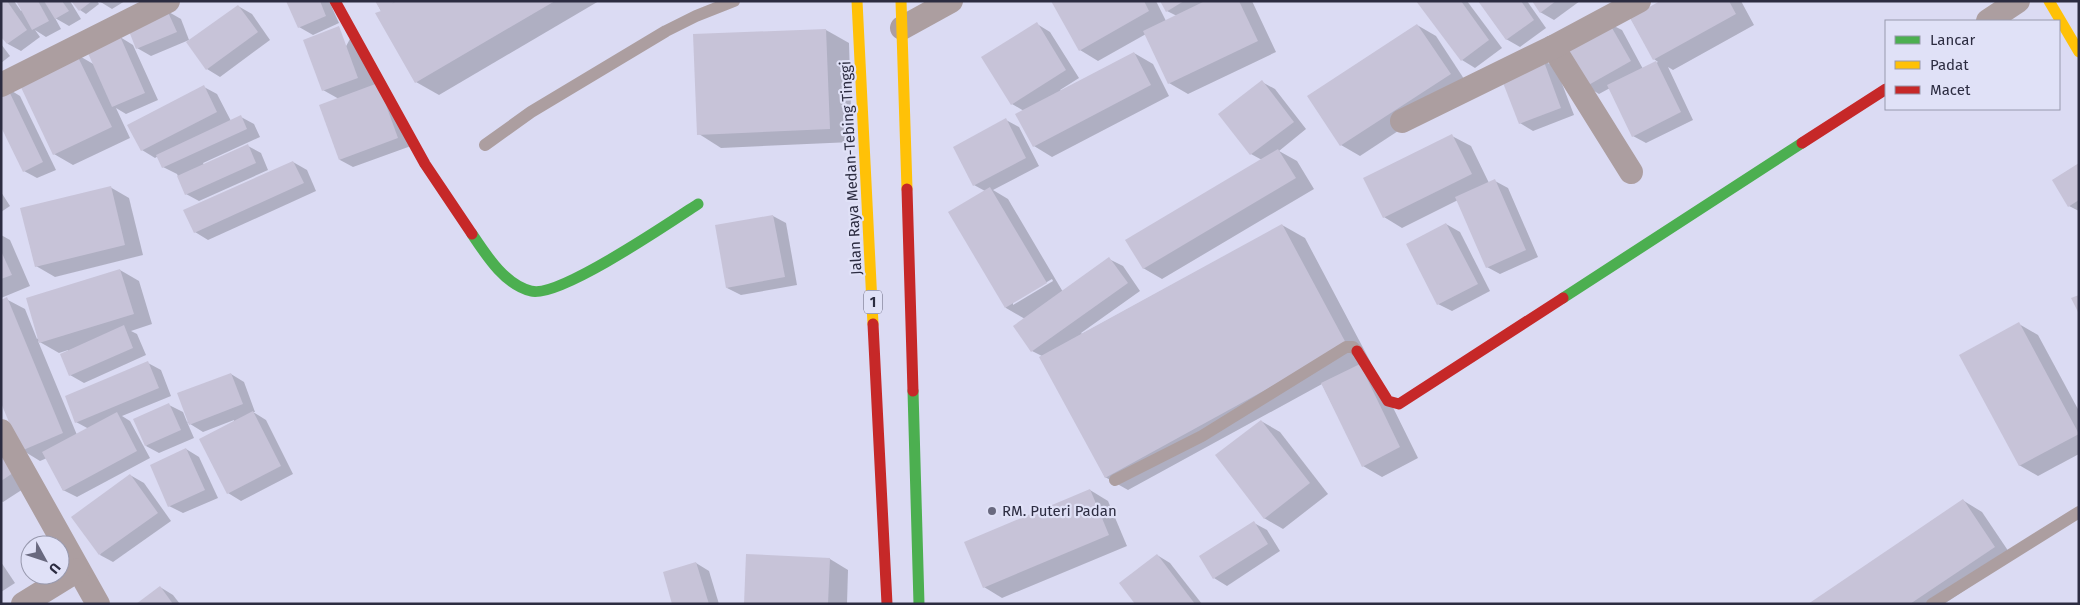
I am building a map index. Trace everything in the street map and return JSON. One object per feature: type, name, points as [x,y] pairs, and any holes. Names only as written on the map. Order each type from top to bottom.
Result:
[{"type":"main road","points":[[335,1],[439,188],[485,254],[512,285],[532,292],[558,286],[659,230],[698,204]]},
{"type":"main road","name":"Jalan Raya Medan-Tebing Tinggi","points":[[857,1],[887,604]]},
{"type":"main road","points":[[901,1],[919,604]]},
{"type":"main road","points":[[2049,1],[2079,52]]},
{"type":"main road","points":[[1357,351],[1388,401],[1399,404],[1885,90]]},
{"type":"street","points":[[1,85],[168,1]]},
{"type":"street","points":[[902,28],[951,1]]},
{"type":"street","points":[[1402,121],[1553,47],[1639,1]]},
{"type":"street","points":[[1990,20],[2018,1]]},
{"type":"street","points":[[1553,47],[1631,172]]},
{"type":"street","points":[[1,431],[98,604]]},
{"type":"street","points":[[23,604],[78,570]]},
{"type":"lane","points":[[485,145],[531,112],[666,31],[696,16],[734,1]]},
{"type":"lane","points":[[1115,480],[1202,436],[1346,347],[1353,347],[1357,351]]},
{"type":"lane","points":[[1932,604],[2079,512]]},
{"type":"building","points":[[1,1],[7,1],[27,30],[7,44],[1,37]]},
{"type":"building","points":[[16,1],[38,1],[49,21],[32,30]]},
{"type":"building","points":[[44,1],[62,1],[69,11],[55,19]]},
{"type":"building","points":[[71,1],[92,1],[79,11]]},
{"type":"building","points":[[286,1],[320,1],[326,16],[298,28]]},
{"type":"building","points":[[375,1],[395,1],[392,4],[396,1],[555,1],[415,83],[375,13],[381,11]]},
{"type":"building","points":[[1051,1],[1144,1],[1149,11],[1079,51]]},
{"type":"building","points":[[1160,1],[1184,1],[1166,12]]},
{"type":"building","points":[[1205,1],[1239,1],[1258,41],[1168,84],[1143,31]]},
{"type":"building","points":[[1416,1],[1461,1],[1489,40],[1461,61]]},
{"type":"building","points":[[1478,1],[1521,1],[1534,20],[1506,40]]},
{"type":"building","points":[[1532,1],[1556,1],[1540,13]]},
{"type":"building","points":[[1660,1],[1729,1],[1736,14],[1653,60],[1630,18]]},
{"type":"building","points":[[238,5],[258,32],[206,70],[186,42]]},
{"type":"building","points":[[167,10],[177,32],[136,49],[127,26]]},
{"type":"building","points":[[1608,21],[1631,61],[1585,87],[1563,47]]},
{"type":"building","points":[[1037,22],[1066,70],[1011,105],[981,57]]},
{"type":"building","points":[[1417,24],[1451,74],[1340,146],[1307,96]]},
{"type":"building","points":[[339,26],[358,78],[322,91],[303,40]]},
{"type":"building","points":[[826,29],[830,129],[697,135],[693,34]]},
{"type":"building","points":[[120,36],[145,93],[112,107],[87,51]]},
{"type":"building","points":[[1134,52],[1151,85],[1033,147],[1015,114]]},
{"type":"building","points":[[76,53],[112,127],[53,155],[18,81]]},
{"type":"building","points":[[1543,59],[1561,108],[1519,124],[1500,75]]},
{"type":"building","points":[[1656,61],[1681,112],[1632,137],[1607,85]]},
{"type":"building","points":[[1262,80],[1294,122],[1250,155],[1218,114]]},
{"type":"building","points":[[378,83],[398,138],[339,160],[319,105]]},
{"type":"building","points":[[204,85],[217,112],[141,151],[127,125]]},
{"type":"building","points":[[7,87],[43,162],[23,172],[1,127],[1,90]]},
{"type":"building","points":[[241,115],[247,129],[162,168],[156,155]]},
{"type":"building","points":[[1006,118],[1026,158],[973,186],[953,147]]},
{"type":"building","points":[[1452,134],[1472,174],[1383,218],[1363,178]]},
{"type":"building","points":[[248,144],[256,163],[185,195],[177,176]]},
{"type":"building","points":[[1278,149],[1296,178],[1143,269],[1125,240]]},
{"type":"building","points":[[293,161],[304,183],[194,233],[183,210]]},
{"type":"building","points":[[2079,163],[2079,200],[2068,207],[2052,180]]},
{"type":"building","points":[[1495,179],[1526,250],[1486,268],[1455,197]]},
{"type":"building","points":[[111,186],[125,245],[35,267],[20,208]]},
{"type":"building","points":[[990,187],[1047,283],[1005,308],[948,212]]},
{"type":"building","points":[[773,215],[785,277],[726,288],[715,225]]},
{"type":"building","points":[[1446,223],[1478,284],[1437,305],[1406,244]]},
{"type":"building","points":[[1282,224],[1347,345],[1105,478],[1039,357]]},
{"type":"building","points":[[1,251],[12,275],[1,279]]},
{"type":"building","points":[[1109,257],[1128,283],[1031,352],[1013,326]]},
{"type":"building","points":[[120,269],[134,314],[39,343],[26,298]]},
{"type":"building","points":[[2079,295],[2079,314],[2071,298]]},
{"type":"building","points":[[7,297],[63,433],[21,451],[1,403],[1,300]]},
{"type":"building","points":[[2019,322],[2079,434],[2019,466],[1959,355]]},
{"type":"building","points":[[124,325],[133,348],[69,376],[60,354]]},
{"type":"building","points":[[148,361],[159,388],[75,423],[65,396]]},
{"type":"building","points":[[1360,364],[1400,447],[1362,467],[1321,383]]},
{"type":"building","points":[[231,373],[243,404],[189,425],[177,393]]},
{"type":"building","points":[[169,403],[181,430],[145,446],[133,419]]},
{"type":"building","points":[[253,411],[281,466],[227,494],[199,439]]},
{"type":"building","points":[[117,412],[137,451],[63,491],[42,452]]},
{"type":"building","points":[[1261,420],[1310,483],[1264,519],[1215,455]]},
{"type":"building","points":[[1,448],[16,471],[1,481]]},
{"type":"building","points":[[186,448],[205,490],[168,507],[150,465]]},
{"type":"building","points":[[130,474],[158,513],[99,555],[71,517]]},
{"type":"building","points":[[1090,489],[1109,535],[983,588],[964,542]]},
{"type":"building","points":[[1963,499],[1995,547],[1910,604],[1808,604]]},
{"type":"building","points":[[1254,521],[1268,544],[1213,579],[1199,556]]},
{"type":"building","points":[[746,554],[830,558],[828,604],[744,604]]},
{"type":"building","points":[[1157,554],[1195,604],[1135,604],[1119,583]]},
{"type":"building","points":[[696,562],[709,604],[672,604],[663,572]]},
{"type":"building","points":[[160,586],[173,604],[136,604]]},
{"type":"traffic: fast","points":[[1563,298],[1802,143]]},
{"type":"traffic: fast","points":[[472,234],[497,268],[513,283],[531,291],[545,290],[565,283],[615,257],[698,204]]},
{"type":"traffic: fast","points":[[913,391],[919,604]]},
{"type":"traffic: slow","points":[[857,1],[873,324]]},
{"type":"traffic: slow","points":[[901,1],[907,189]]},
{"type":"traffic: slow","points":[[2049,1],[2079,52]]},
{"type":"traffic: jam","points":[[335,1],[425,164],[472,234]]},
{"type":"traffic: jam","points":[[1802,143],[1885,90]]},
{"type":"traffic: jam","points":[[907,189],[913,391]]},
{"type":"traffic: jam","points":[[1357,351],[1388,401],[1399,404],[1563,298]]},
{"type":"traffic: jam","points":[[873,324],[887,604]]},
{"type":"place","name":"RM. Puteri Padan","points":[[992,511]]}]
